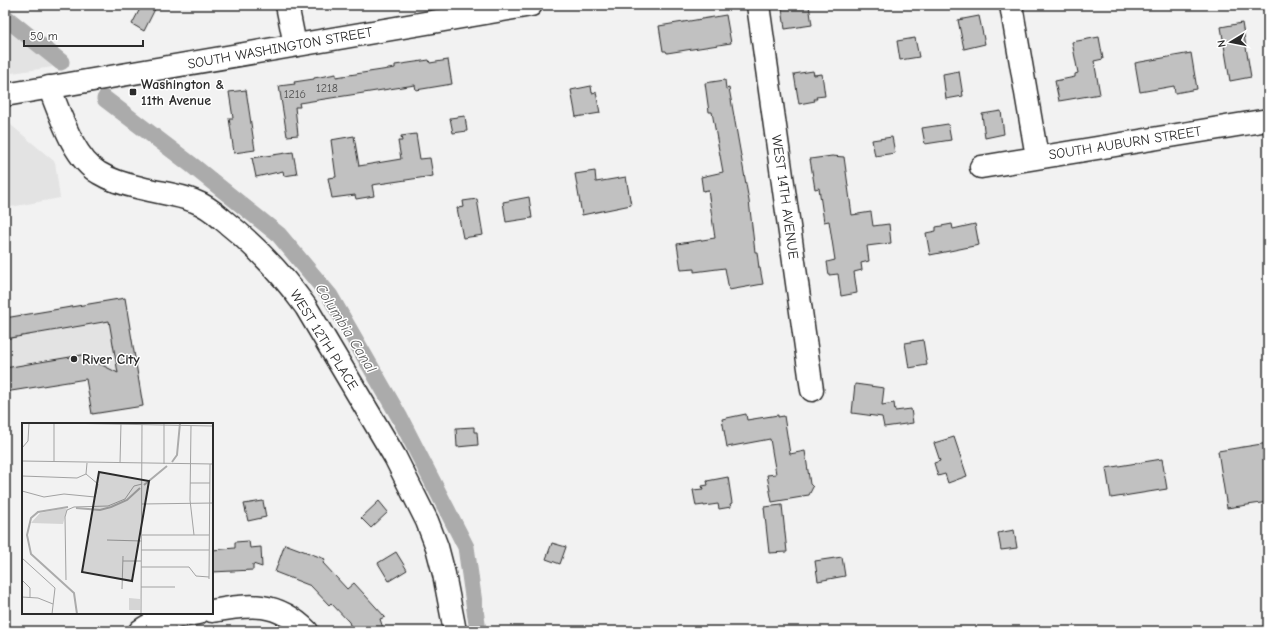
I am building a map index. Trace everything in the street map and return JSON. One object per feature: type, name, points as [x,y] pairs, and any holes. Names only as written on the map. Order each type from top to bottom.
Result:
[{"type":"street","points":[[287,5],[295,45]]},
{"type":"street","name":"SOUTH WASHINGTON STREET","points":[[5,95],[531,5]]},
{"type":"street","name":"WEST 14TH AVENUE","points":[[758,5],[812,390]]},
{"type":"street","points":[[1011,5],[1037,157]]},
{"type":"street","name":"WEST 12TH PLACE","points":[[49,87],[76,148],[97,172],[125,184],[172,194],[204,206],[250,242],[306,306],[395,457],[414,494],[437,547],[455,631]]},
{"type":"street","name":"SOUTH AUBURN STREET","points":[[981,167],[1268,120]]},
{"type":"street","points":[[213,610],[239,606],[269,608],[284,613],[303,626]]},
{"type":"street","points":[[140,631],[160,620],[193,614]]},
{"type":"shaded area","points":[[5,25],[53,67],[5,74]]},
{"type":"shaded area","points":[[5,120],[55,162],[60,198],[5,208]]},
{"type":"shaded area","name":"River City","points":[[125,297],[144,406],[93,415],[85,378],[5,392],[5,317]]},
{"type":"building","points":[[142,5],[157,5],[144,31],[132,24]]},
{"type":"building","points":[[794,5],[809,5],[812,25],[785,29],[782,8]]},
{"type":"building","points":[[726,15],[731,43],[667,53],[666,51],[663,51],[659,26]]},
{"type":"building","points":[[979,16],[985,44],[964,49],[958,20]]},
{"type":"building","points":[[1242,23],[1251,77],[1230,81],[1221,27]]},
{"type":"building","points":[[1099,37],[1103,59],[1094,61],[1100,94],[1059,101],[1055,81],[1075,77],[1075,74],[1078,73],[1072,42]]},
{"type":"building","points":[[915,38],[919,57],[900,60],[897,41]]},
{"type":"building","points":[[1191,53],[1197,89],[1175,93],[1174,86],[1140,92],[1135,63]]},
{"type":"building","points":[[429,60],[430,63],[448,60],[452,84],[416,90],[415,85],[299,103],[300,107],[295,107],[298,135],[287,136],[279,86],[295,84],[294,82],[336,74],[336,77],[395,68],[395,65]]},
{"type":"building","points":[[813,71],[814,75],[822,74],[825,96],[816,97],[817,99],[814,99],[815,101],[799,104],[794,74]]},
{"type":"building","points":[[959,71],[963,96],[946,99],[943,74]]},
{"type":"building","points":[[725,80],[726,89],[729,88],[749,201],[755,252],[757,252],[763,284],[729,290],[725,268],[694,272],[694,269],[681,270],[677,244],[715,238],[708,190],[703,191],[701,177],[723,172],[712,112],[709,112],[705,83]]},
{"type":"building","points":[[591,86],[592,93],[596,92],[600,113],[576,117],[571,90]]},
{"type":"building","points":[[246,90],[255,150],[234,153],[229,118],[233,118],[229,92]]},
{"type":"building","points":[[1001,111],[1004,134],[985,138],[982,114]]},
{"type":"building","points":[[465,116],[467,131],[453,133],[450,118]]},
{"type":"building","points":[[948,124],[951,140],[925,144],[922,128]]},
{"type":"building","points":[[416,134],[420,159],[430,158],[433,176],[372,185],[374,196],[356,199],[355,195],[332,198],[328,178],[336,177],[331,140],[354,136],[359,166],[401,159],[398,141],[402,141],[401,136]]},
{"type":"building","points":[[892,137],[895,153],[875,156],[872,140]]},
{"type":"building","points":[[293,152],[297,174],[284,176],[283,171],[256,177],[252,158]]},
{"type":"building","points":[[832,156],[844,157],[852,215],[871,212],[873,226],[889,224],[891,243],[867,246],[869,261],[861,263],[862,270],[854,272],[857,293],[841,296],[838,274],[829,275],[827,262],[835,260],[829,221],[824,222],[819,188],[815,189],[810,159]]},
{"type":"building","points":[[595,171],[596,182],[626,177],[631,205],[582,215],[575,174]]},
{"type":"building","points":[[529,197],[532,218],[506,222],[503,202]]},
{"type":"building","points":[[477,199],[483,235],[463,238],[457,208],[464,207],[463,201]]},
{"type":"building","points":[[952,224],[953,229],[975,224],[979,245],[930,255],[926,233],[936,231],[936,227]]},
{"type":"building","name":"River City","points":[[125,298],[143,406],[92,414],[86,379],[5,392],[5,368],[82,355],[118,373],[109,321],[5,339],[5,318]]},
{"type":"building","points":[[923,340],[927,365],[909,368],[905,343]]},
{"type":"building","points":[[855,384],[884,388],[882,405],[894,403],[895,411],[911,409],[913,423],[884,427],[882,417],[852,413]]},
{"type":"building","points":[[746,414],[747,420],[778,415],[778,417],[784,416],[790,454],[805,451],[810,484],[813,487],[809,495],[772,502],[767,475],[776,474],[770,439],[727,447],[722,419]]},
{"type":"building","points":[[474,427],[474,432],[477,432],[478,445],[457,447],[456,428]]},
{"type":"building","points":[[954,437],[967,476],[948,483],[945,474],[938,476],[934,463],[940,461],[934,443]]},
{"type":"building","points":[[1268,443],[1268,502],[1227,508],[1218,451]]},
{"type":"building","points":[[1162,459],[1167,489],[1111,498],[1106,468]]},
{"type":"building","points":[[728,477],[732,503],[730,504],[731,507],[719,509],[718,504],[696,506],[693,490],[703,489],[702,486],[708,485],[707,481]]},
{"type":"building","points":[[263,501],[266,517],[248,521],[244,504]]},
{"type":"building","points":[[379,501],[388,512],[371,528],[361,518]]},
{"type":"building","points":[[782,505],[787,552],[769,553],[764,507]]},
{"type":"building","points":[[1014,530],[1017,548],[1001,550],[998,533]]},
{"type":"building","points":[[249,541],[250,548],[261,547],[262,567],[253,564],[253,570],[213,572],[213,550],[235,548],[235,542]]},
{"type":"building","points":[[552,543],[566,547],[560,564],[546,559]]},
{"type":"building","points":[[285,544],[325,559],[323,563],[347,589],[354,583],[385,617],[380,619],[384,631],[352,631],[349,622],[331,603],[329,605],[311,586],[275,572]]},
{"type":"building","points":[[396,552],[407,570],[389,581],[378,563]]},
{"type":"building","points":[[842,557],[845,576],[818,581],[815,561]]},
{"type":"waterway","name":"Columbia Canal","points":[[5,17],[61,62]]},
{"type":"waterway","name":"Columbia Canal","points":[[105,99],[193,166],[279,235],[330,296],[400,418],[466,547],[478,631]]},
{"type":"place","name":"Washington & 11th Avenue","points":[[133,92]]},
{"type":"place","name":"River City","points":[[74,359]]}]
